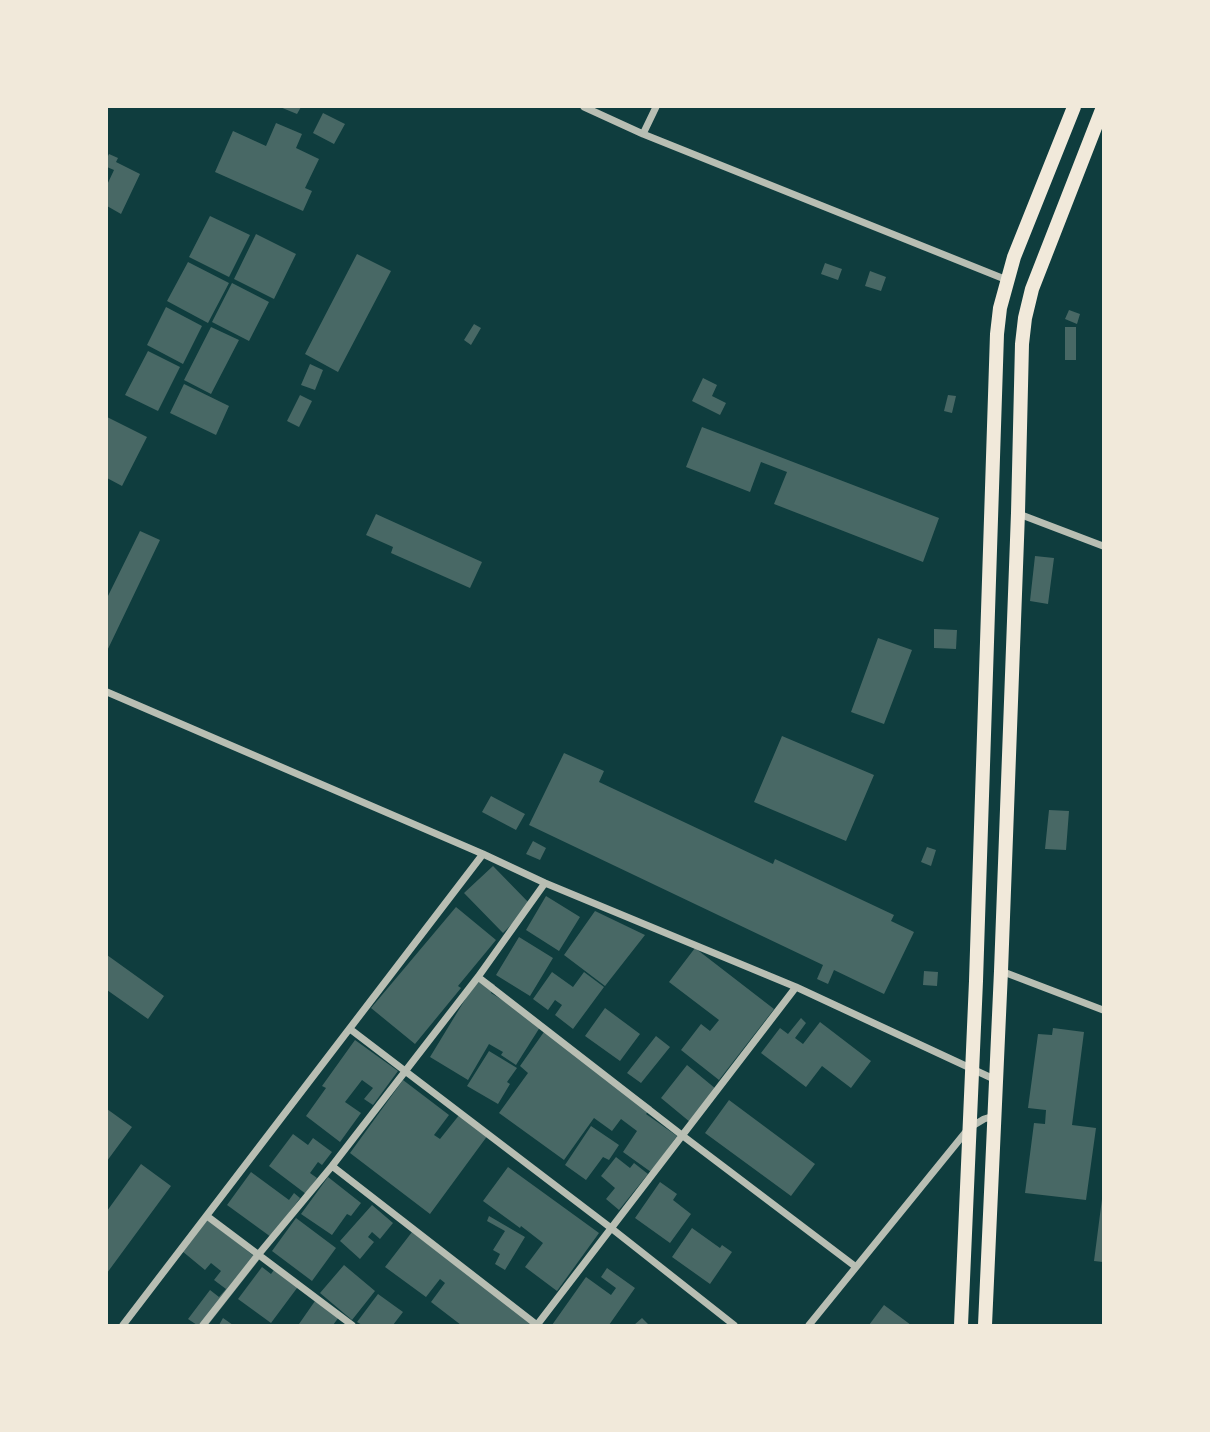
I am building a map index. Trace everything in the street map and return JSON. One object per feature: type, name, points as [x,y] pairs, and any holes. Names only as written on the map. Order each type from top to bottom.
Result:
[{"type":"main road","points":[[961,1325],[976,981],[997,334],[1007,280],[1074,107]]},
{"type":"main road","points":[[985,1325],[1001,971],[1022,344],[1031,289],[1103,107]]},
{"type":"street","points":[[584,107],[643,134],[1007,280]]},
{"type":"street","points":[[643,134],[656,107]]},
{"type":"street","points":[[1018,513],[1103,546]]},
{"type":"street","points":[[107,692],[545,883],[796,987],[996,1080]]},
{"type":"street","points":[[123,1325],[483,854]]},
{"type":"street","points":[[203,1325],[332,1166],[478,977],[545,883]]},
{"type":"street","points":[[1001,971],[1103,1010]]},
{"type":"street","points":[[478,977],[856,1266]]},
{"type":"street","points":[[332,1166],[537,1325],[796,987]]},
{"type":"street","points":[[350,1029],[734,1325]]},
{"type":"street","points":[[809,1325],[969,1128],[994,1116]]},
{"type":"street","points":[[207,1216],[352,1325]]},
{"type":"building","points":[[280,107],[301,107],[297,114]]},
{"type":"building","points":[[323,113],[345,124],[334,144],[313,133]]},
{"type":"building","points":[[276,123],[302,134],[296,148],[319,159],[305,188],[312,191],[303,211],[215,172],[233,131],[266,146]]},
{"type":"building","points":[[109,154],[118,158],[116,162],[140,174],[121,214],[107,206],[107,185],[114,170],[107,167]]},
{"type":"building","points":[[210,216],[250,235],[229,277],[189,257]]},
{"type":"building","points":[[256,234],[296,254],[274,299],[234,279]]},
{"type":"building","points":[[357,254],[391,271],[338,372],[305,354]]},
{"type":"building","points":[[188,262],[229,283],[208,323],[167,301]]},
{"type":"building","points":[[825,263],[842,269],[838,280],[821,274]]},
{"type":"building","points":[[870,271],[886,277],[881,291],[865,286]]},
{"type":"building","points":[[232,283],[269,302],[249,341],[212,322]]},
{"type":"building","points":[[166,307],[202,326],[183,364],[147,345]]},
{"type":"building","points":[[1069,310],[1080,314],[1077,324],[1065,319]]},
{"type":"building","points":[[474,324],[481,328],[471,345],[464,340]]},
{"type":"building","points":[[211,327],[239,340],[211,394],[184,380]]},
{"type":"building","points":[[1065,327],[1076,327],[1076,360],[1065,360]]},
{"type":"building","points":[[148,351],[180,367],[158,411],[125,395]]},
{"type":"building","points":[[310,364],[323,370],[315,390],[301,385]]},
{"type":"building","points":[[703,378],[717,385],[712,396],[726,403],[720,415],[692,401]]},
{"type":"building","points":[[184,384],[229,406],[216,435],[170,413]]},
{"type":"building","points":[[300,395],[312,401],[299,427],[287,421]]},
{"type":"building","points":[[948,395],[956,396],[952,413],[944,411]]},
{"type":"building","points":[[107,417],[147,437],[122,486],[107,478]]},
{"type":"building","points":[[702,427],[939,518],[923,562],[774,504],[787,472],[761,462],[750,492],[686,467]]},
{"type":"building","points":[[376,514],[482,562],[470,588],[391,553],[393,547],[366,535]]},
{"type":"building","points":[[140,531],[160,540],[107,651],[107,598]]},
{"type":"building","points":[[1035,556],[1054,558],[1048,604],[1030,601]]},
{"type":"building","points":[[934,629],[957,630],[956,649],[934,648]]},
{"type":"building","points":[[878,638],[912,650],[884,724],[851,712]]},
{"type":"building","points":[[782,736],[874,775],[846,841],[754,802]]},
{"type":"building","points":[[564,753],[604,771],[599,782],[773,864],[775,859],[894,915],[891,921],[914,932],[884,994],[834,970],[828,984],[817,979],[823,965],[529,825]]},
{"type":"building","points":[[491,796],[525,814],[516,830],[482,812]]},
{"type":"building","points":[[1049,810],[1069,811],[1066,850],[1045,849]]},
{"type":"building","points":[[533,841],[546,848],[540,860],[526,854]]},
{"type":"building","points":[[927,847],[936,850],[931,866],[921,862]]},
{"type":"building","points":[[493,866],[531,905],[503,933],[464,893]]},
{"type":"building","points":[[546,896],[580,917],[559,951],[526,930]]},
{"type":"building","points":[[456,907],[496,940],[415,1044],[371,1008]]},
{"type":"building","points":[[595,911],[645,935],[605,986],[564,955]]},
{"type":"building","points":[[519,937],[553,958],[530,996],[496,975]]},
{"type":"building","points":[[695,948],[774,1009],[719,1080],[681,1050],[701,1024],[710,1031],[719,1020],[669,982]]},
{"type":"building","points":[[107,955],[164,996],[148,1019],[107,990]]},
{"type":"building","points":[[924,971],[938,972],[937,986],[923,985]]},
{"type":"building","points":[[552,972],[573,987],[584,972],[604,987],[573,1029],[555,1015],[562,1005],[555,1000],[548,1010],[533,999]]},
{"type":"building","points":[[480,975],[495,985],[491,993],[542,1024],[516,1065],[501,1055],[503,1052],[489,1044],[468,1080],[430,1057]]},
{"type":"building","points":[[605,1008],[640,1034],[620,1061],[585,1036]]},
{"type":"building","points":[[801,1018],[806,1023],[795,1038],[803,1044],[820,1022],[871,1061],[851,1088],[822,1066],[806,1087],[761,1053],[780,1028],[788,1034]]},
{"type":"building","points":[[1053,1028],[1084,1032],[1072,1125],[1096,1128],[1086,1200],[1025,1193],[1034,1123],[1045,1124],[1046,1110],[1028,1108],[1038,1034],[1052,1035]]},
{"type":"building","points":[[546,1029],[652,1107],[646,1114],[677,1136],[651,1172],[623,1152],[637,1131],[621,1119],[612,1131],[594,1118],[564,1160],[499,1113],[528,1073],[520,1066]]},
{"type":"building","points":[[656,1036],[670,1047],[641,1083],[627,1073]]},
{"type":"building","points":[[355,1040],[398,1071],[373,1105],[364,1099],[373,1088],[362,1080],[345,1102],[361,1113],[340,1142],[306,1116],[326,1088],[322,1086]]},
{"type":"building","points":[[489,1051],[517,1068],[507,1082],[510,1084],[498,1104],[467,1086]]},
{"type":"building","points":[[687,1065],[716,1089],[690,1122],[661,1098]]},
{"type":"building","points":[[403,1080],[449,1115],[434,1135],[440,1139],[460,1114],[488,1135],[430,1214],[350,1153]]},
{"type":"building","points":[[729,1100],[815,1164],[791,1196],[705,1133]]},
{"type":"building","points":[[107,1109],[132,1127],[107,1161]]},
{"type":"building","points":[[591,1126],[619,1145],[609,1160],[603,1157],[586,1180],[565,1165]]},
{"type":"building","points":[[293,1134],[308,1145],[313,1138],[332,1152],[322,1165],[318,1162],[310,1173],[317,1178],[306,1194],[269,1166]]},
{"type":"building","points":[[616,1157],[630,1168],[634,1163],[648,1174],[619,1210],[606,1199],[615,1188],[601,1176]]},
{"type":"building","points":[[141,1164],[171,1186],[107,1273],[107,1211]]},
{"type":"building","points":[[508,1167],[599,1233],[557,1291],[525,1267],[543,1243],[483,1201]]},
{"type":"building","points":[[251,1172],[289,1200],[294,1193],[300,1198],[271,1237],[227,1205]]},
{"type":"building","points":[[328,1177],[361,1203],[351,1216],[347,1214],[332,1235],[301,1214]]},
{"type":"building","points":[[660,1182],[677,1194],[673,1200],[691,1214],[670,1243],[635,1218]]},
{"type":"building","points":[[1103,1199],[1103,1262],[1094,1261]]},
{"type":"building","points":[[372,1205],[393,1223],[380,1239],[372,1232],[368,1237],[374,1242],[360,1259],[340,1241]]},
{"type":"building","points":[[489,1216],[525,1237],[505,1270],[495,1264],[500,1254],[493,1250],[505,1231],[487,1221]]},
{"type":"building","points":[[296,1218],[336,1248],[312,1281],[272,1251]]},
{"type":"building","points":[[207,1219],[259,1260],[208,1325],[197,1325],[188,1319],[210,1290],[219,1297],[226,1289],[214,1280],[221,1271],[211,1263],[205,1270],[182,1251]]},
{"type":"building","points":[[692,1228],[720,1248],[722,1245],[732,1252],[710,1284],[672,1257]]},
{"type":"building","points":[[412,1232],[531,1323],[461,1325],[431,1302],[445,1283],[440,1279],[426,1297],[385,1267]]},
{"type":"building","points":[[344,1265],[375,1291],[352,1320],[320,1293]]},
{"type":"building","points":[[262,1267],[271,1274],[276,1267],[300,1284],[271,1323],[238,1299]]},
{"type":"building","points":[[607,1268],[635,1288],[609,1325],[552,1325],[586,1277],[611,1295],[616,1288],[601,1277]]},
{"type":"building","points":[[378,1294],[403,1312],[393,1325],[362,1325],[357,1322]]},
{"type":"building","points":[[315,1301],[339,1317],[333,1325],[299,1324]]},
{"type":"building","points":[[884,1305],[911,1325],[869,1325]]},
{"type":"building","points":[[223,1318],[233,1325],[219,1325]]},
{"type":"building","points":[[642,1318],[649,1325],[634,1325]]}]
